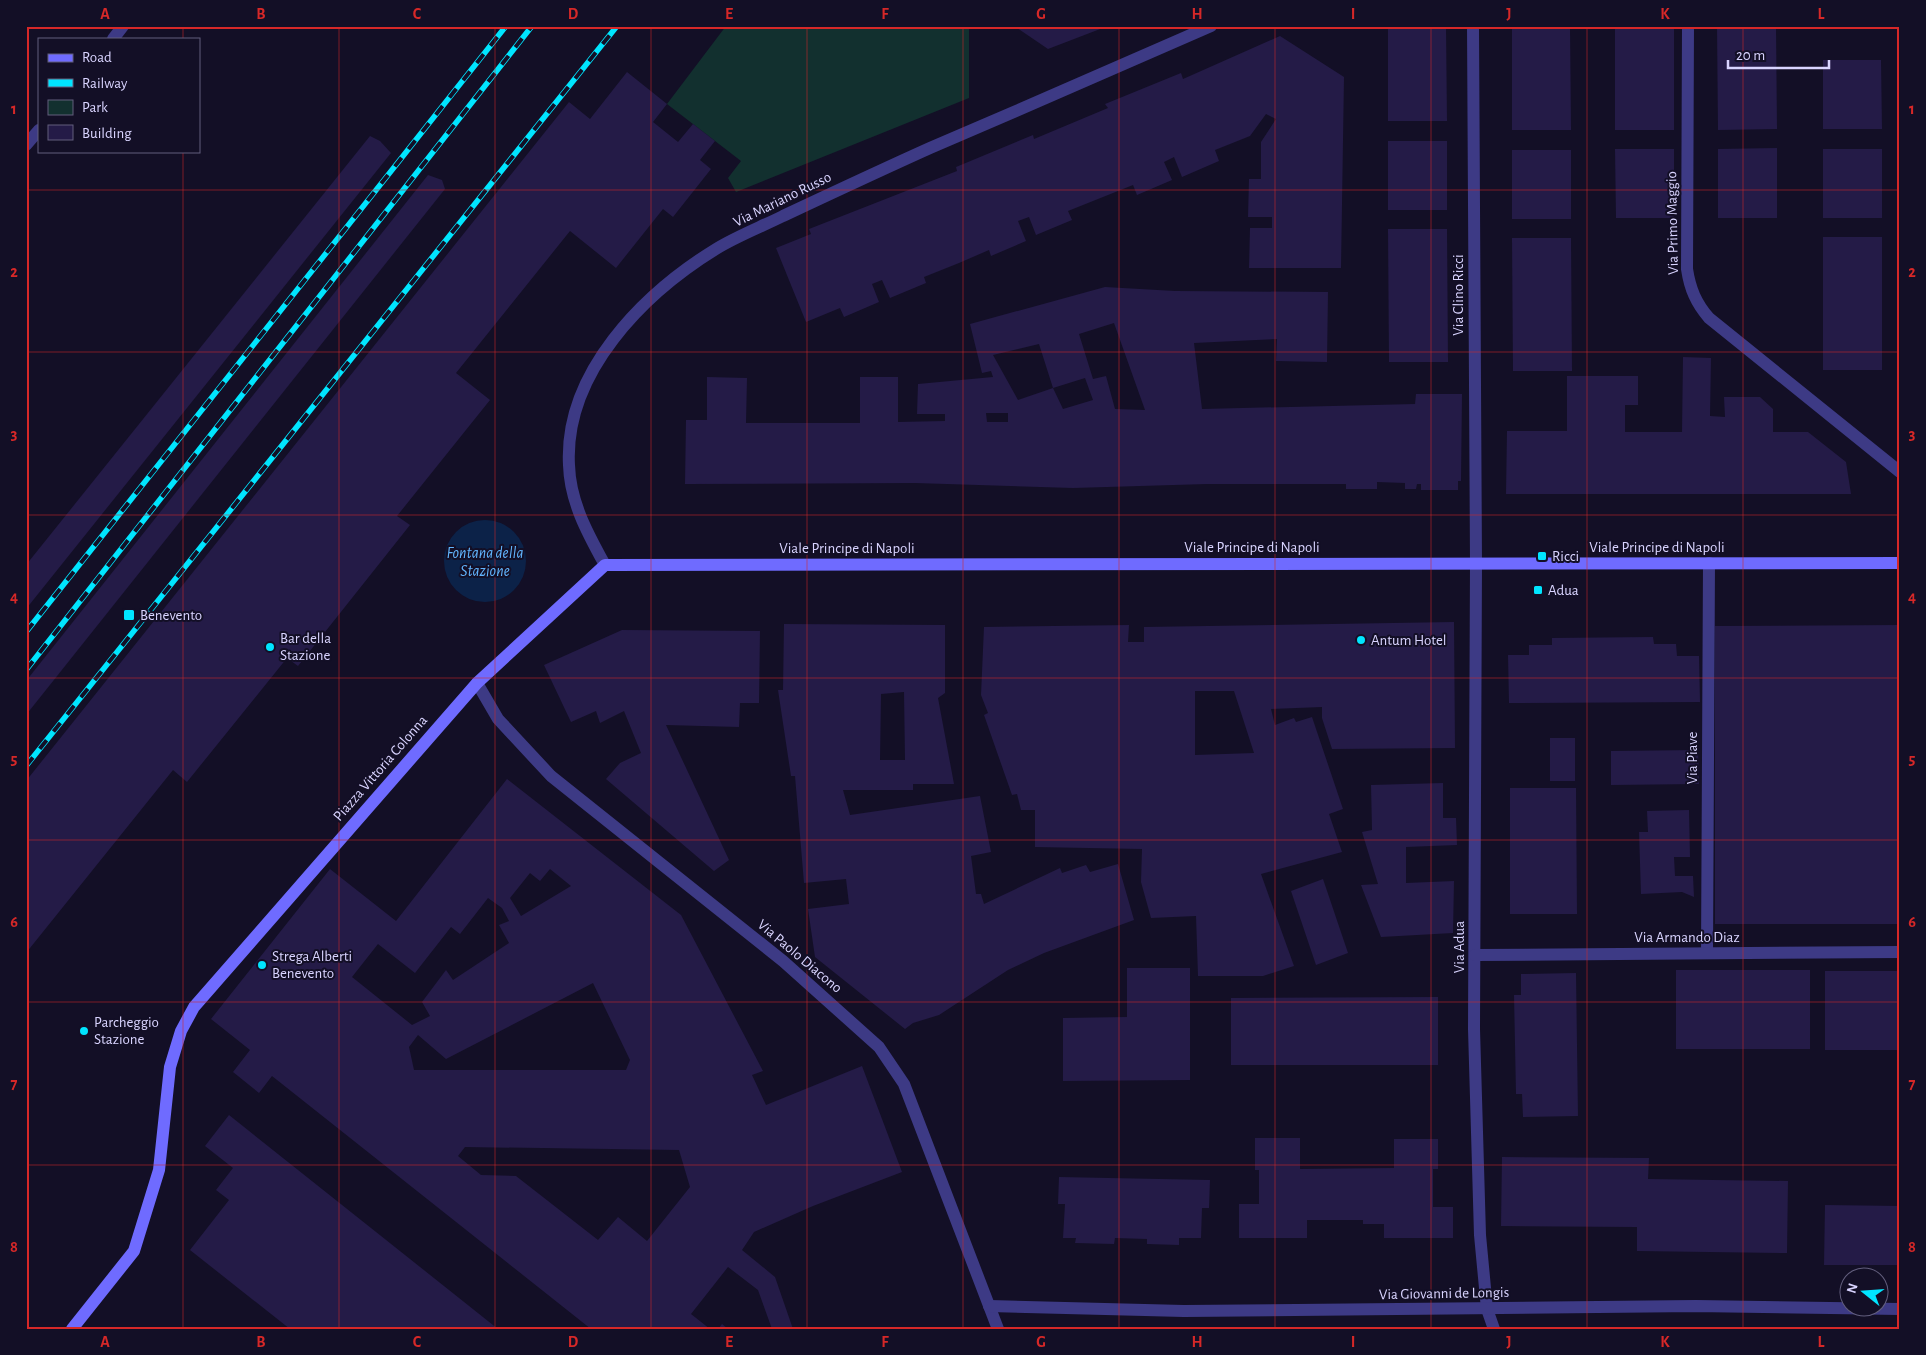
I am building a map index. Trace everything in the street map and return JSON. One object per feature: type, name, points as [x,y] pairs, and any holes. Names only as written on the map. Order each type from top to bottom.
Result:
[{"type":"street","points":[[113,38],[123,26]]},
{"type":"street","name":"Via Mariano Russo","points":[[605,565],[581,520],[568,467],[570,428],[588,382],[610,343],[641,308],[671,280],[717,248],[865,177],[1211,26]]},
{"type":"street","name":"Via Clino Ricci","points":[[1473,26],[1476,563]]},
{"type":"street","name":"Via Primo Maggio","points":[[1688,26],[1687,268],[1689,286],[1698,305],[1710,318],[1900,472]]},
{"type":"street","points":[[26,145],[38,131]]},
{"type":"street","name":"Via Adua","points":[[1476,563],[1474,1029],[1480,1235],[1487,1309],[1494,1329]]},
{"type":"street","name":"Via Piave","points":[[1707,954],[1709,563]]},
{"type":"street","name":"Viale Principe di Napoli","points":[[605,565],[1900,563]]},
{"type":"street","name":"Piazza Vittoria Colonna","points":[[72,1329],[134,1250],[159,1170],[170,1066],[181,1031],[194,1007],[477,683],[605,565]]},
{"type":"street","name":"Via Paolo Diacono","points":[[477,683],[498,719],[551,776],[783,961],[879,1047],[904,1084],[998,1329]]},
{"type":"street","name":"Via Armando Diaz","points":[[1475,954],[1900,952]]},
{"type":"street","name":"Via Giovanni de Longis","points":[[989,1306],[1184,1312],[1696,1306],[1900,1309]]},
{"type":"green space","points":[[726,26],[969,26],[969,98],[736,192],[728,178],[741,161],[667,104]]},
{"type":"water","name":"Fontana della Stazione","points":[[485,520],[501,523],[514,532],[523,545],[526,561],[523,577],[514,590],[501,599],[485,602],[469,599],[456,590],[447,577],[444,561],[447,545],[456,532],[469,523]]},
{"type":"building","points":[[1014,26],[1108,26],[1048,49]]},
{"type":"building","points":[[1388,26],[1446,26],[1447,121],[1388,121]]},
{"type":"building","points":[[1512,26],[1570,26],[1571,130],[1512,130]]},
{"type":"building","points":[[1615,26],[1674,26],[1674,130],[1615,130]]},
{"type":"building","points":[[1717,26],[1776,26],[1777,129],[1718,130]]},
{"type":"building","points":[[1280,36],[1344,77],[1341,268],[1249,268],[1250,228],[1272,228],[1272,217],[1248,217],[1249,179],[1261,179],[1261,142],[1276,119],[1266,114],[1250,136],[1215,150],[1219,161],[1182,177],[1174,157],[1164,162],[1172,180],[1137,195],[1133,185],[1068,211],[1072,220],[1036,235],[1029,217],[1018,221],[1026,241],[991,256],[989,250],[924,277],[926,283],[890,298],[882,280],[872,284],[879,302],[844,317],[840,308],[806,322],[776,248],[811,234],[809,229],[957,171],[956,167],[1033,135],[1034,139],[1108,108],[1105,104],[1181,73],[1183,79]]},
{"type":"building","points":[[1823,60],[1881,60],[1882,129],[1823,129]]},
{"type":"building","points":[[627,72],[667,104],[653,122],[678,142],[693,124],[715,141],[700,160],[711,169],[673,217],[663,209],[616,268],[570,231],[456,373],[490,400],[397,516],[410,525],[298,666],[287,658],[187,782],[173,770],[26,953],[26,781],[569,102],[590,119]]},
{"type":"building","points":[[370,136],[380,141],[391,153],[26,609],[26,565]]},
{"type":"building","points":[[1388,141],[1447,141],[1447,210],[1388,210]]},
{"type":"building","points":[[1777,148],[1777,218],[1718,218],[1718,149]]},
{"type":"building","points":[[1615,149],[1674,149],[1674,218],[1616,218]]},
{"type":"building","points":[[1823,149],[1882,149],[1882,218],[1823,218]]},
{"type":"building","points":[[1512,150],[1571,150],[1571,219],[1512,219]]},
{"type":"building","points":[[428,175],[442,180],[445,189],[26,715],[26,681]]},
{"type":"building","points":[[1388,229],[1447,229],[1448,362],[1389,362]]},
{"type":"building","points":[[1823,237],[1882,237],[1882,370],[1823,370]]},
{"type":"building","points":[[1512,238],[1571,238],[1572,371],[1513,371]]},
{"type":"building","points":[[1105,287],[1175,291],[1328,292],[1327,362],[1276,361],[1277,339],[1194,343],[1202,409],[1415,404],[1416,394],[1462,394],[1461,481],[1458,481],[1458,490],[1421,490],[1421,484],[1417,484],[1416,489],[1405,489],[1405,483],[1377,482],[1377,489],[1346,489],[1346,484],[1207,484],[1073,488],[915,483],[685,484],[686,420],[707,420],[707,377],[747,378],[746,423],[860,423],[860,377],[898,377],[898,422],[945,421],[945,414],[917,414],[918,384],[993,377],[991,371],[982,373],[970,324]],"holes":[[[1114,323],[1145,410],[1115,409],[1106,376],[1093,379],[1079,334]],[[1039,344],[1053,388],[1018,400],[993,355]],[[1085,378],[1093,400],[1063,409],[1053,388]],[[986,413],[1008,413],[1008,422],[987,422]]]},
{"type":"building","points":[[1683,357],[1711,358],[1710,416],[1725,417],[1724,397],[1760,397],[1773,409],[1773,432],[1808,432],[1846,462],[1851,494],[1506,494],[1507,431],[1567,431],[1567,376],[1638,376],[1638,405],[1625,405],[1625,432],[1682,432]]},
{"type":"building","points":[[1454,622],[1455,748],[1332,749],[1322,718],[1322,707],[1271,709],[1275,725],[1294,718],[1296,722],[1312,717],[1343,809],[1329,814],[1342,852],[1261,874],[1294,966],[1263,976],[1198,976],[1196,916],[1151,918],[1141,882],[1142,849],[1035,847],[1035,810],[1021,810],[1017,794],[1012,795],[984,715],[988,713],[981,695],[984,627],[1129,625],[1128,642],[1144,642],[1144,627]],"holes":[[[1195,691],[1234,691],[1254,753],[1195,755]]]},
{"type":"building","points":[[784,624],[945,625],[945,693],[938,698],[954,784],[913,784],[913,790],[843,790],[850,815],[980,796],[991,852],[971,856],[976,894],[981,894],[984,904],[1060,868],[1062,873],[1086,865],[1090,872],[1118,864],[1134,920],[1044,953],[1008,970],[939,1015],[913,1023],[905,1029],[815,957],[808,909],[849,904],[846,879],[804,883],[795,776],[791,776],[778,690],[783,690]],"holes":[[[904,692],[905,760],[880,760],[881,694]]]},
{"type":"building","points":[[1900,625],[1900,924],[1715,924],[1715,626]]},
{"type":"building","points":[[622,630],[760,631],[759,703],[740,703],[739,727],[666,725],[729,860],[714,871],[606,779],[620,763],[641,753],[624,711],[600,723],[596,711],[571,722],[544,665]]},
{"type":"building","points":[[1653,637],[1654,644],[1676,644],[1677,656],[1699,656],[1700,702],[1509,703],[1508,655],[1529,655],[1529,645],[1552,645],[1552,638]]},
{"type":"building","points":[[1550,738],[1575,738],[1575,781],[1550,781]]},
{"type":"building","points":[[1698,750],[1699,784],[1611,785],[1611,751]]},
{"type":"building","points":[[507,779],[681,915],[763,1071],[752,1075],[766,1105],[862,1066],[902,1172],[813,1206],[754,1232],[742,1250],[775,1277],[793,1329],[772,1329],[758,1290],[728,1267],[691,1314],[710,1329],[591,1329],[272,1076],[259,1093],[233,1072],[250,1050],[211,1019],[330,869],[396,921]],"holes":[[[550,869],[571,886],[521,916],[510,898],[530,873],[540,881]],[[488,898],[502,908],[509,921],[499,925],[509,943],[453,980],[446,970],[422,1002],[430,1016],[412,1025],[352,977],[378,944],[415,973],[451,927],[460,934]],[[593,983],[630,1060],[626,1070],[414,1070],[409,1047],[418,1035],[446,1059]],[[465,1147],[679,1150],[690,1187],[647,1241],[618,1217],[598,1240],[516,1176],[481,1175],[458,1156]]]},
{"type":"building","points":[[1443,783],[1443,818],[1456,818],[1457,845],[1406,847],[1406,883],[1454,881],[1453,933],[1381,937],[1361,885],[1378,884],[1362,832],[1372,830],[1371,785]]},
{"type":"building","points":[[1510,788],[1576,788],[1577,914],[1510,914]]},
{"type":"building","points":[[1689,810],[1690,857],[1674,857],[1675,876],[1693,876],[1694,897],[1682,892],[1641,894],[1639,832],[1648,832],[1647,811]]},
{"type":"building","points":[[1323,879],[1348,953],[1316,965],[1291,891]]},
{"type":"building","points":[[1127,968],[1190,968],[1190,1080],[1063,1081],[1063,1018],[1127,1017]]},
{"type":"building","points":[[1676,970],[1810,970],[1810,1049],[1676,1049]]},
{"type":"building","points":[[1825,971],[1900,971],[1900,1050],[1825,1050]]},
{"type":"building","points":[[1576,973],[1578,1116],[1523,1117],[1522,1094],[1516,1094],[1514,995],[1521,995],[1521,974]]},
{"type":"building","points":[[1438,997],[1438,1065],[1231,1065],[1231,998]]},
{"type":"building","points":[[229,1115],[498,1329],[290,1329],[190,1250],[229,1200],[216,1190],[233,1168],[205,1146]]},
{"type":"building","points":[[1255,1138],[1300,1138],[1300,1169],[1394,1168],[1394,1139],[1438,1139],[1438,1169],[1433,1169],[1433,1207],[1453,1207],[1453,1238],[1384,1238],[1384,1224],[1363,1224],[1363,1220],[1307,1220],[1307,1238],[1239,1238],[1239,1204],[1259,1204],[1259,1170],[1255,1170]]},
{"type":"building","points":[[1502,1157],[1649,1158],[1648,1179],[1788,1181],[1787,1253],[1637,1251],[1637,1227],[1501,1226]]},
{"type":"building","points":[[1059,1177],[1210,1180],[1209,1208],[1202,1208],[1201,1238],[1179,1238],[1179,1245],[1147,1244],[1147,1239],[1115,1238],[1114,1244],[1075,1243],[1076,1238],[1063,1238],[1065,1204],[1058,1204]]},
{"type":"building","points":[[1825,1205],[1900,1206],[1900,1265],[1824,1265]]},
{"type":"building","points":[[722,1324],[728,1329],[718,1329]]},
{"type":"railway","points":[[26,632],[506,26]]},
{"type":"railway","points":[[26,670],[532,26]]},
{"type":"railway","points":[[26,766],[617,26]]},
{"type":"place","name":"Ricci","points":[[1542,556]]},
{"type":"place","name":"Adua","points":[[1538,590]]},
{"type":"place","name":"Benevento","points":[[129,615]]},
{"type":"place","name":"Antum Hotel","points":[[1361,640]]},
{"type":"place","name":"Bar della Stazione","points":[[270,647]]},
{"type":"place","name":"Strega Alberti Benevento","points":[[262,965]]},
{"type":"place","name":"Parcheggio Stazione","points":[[84,1031]]}]
